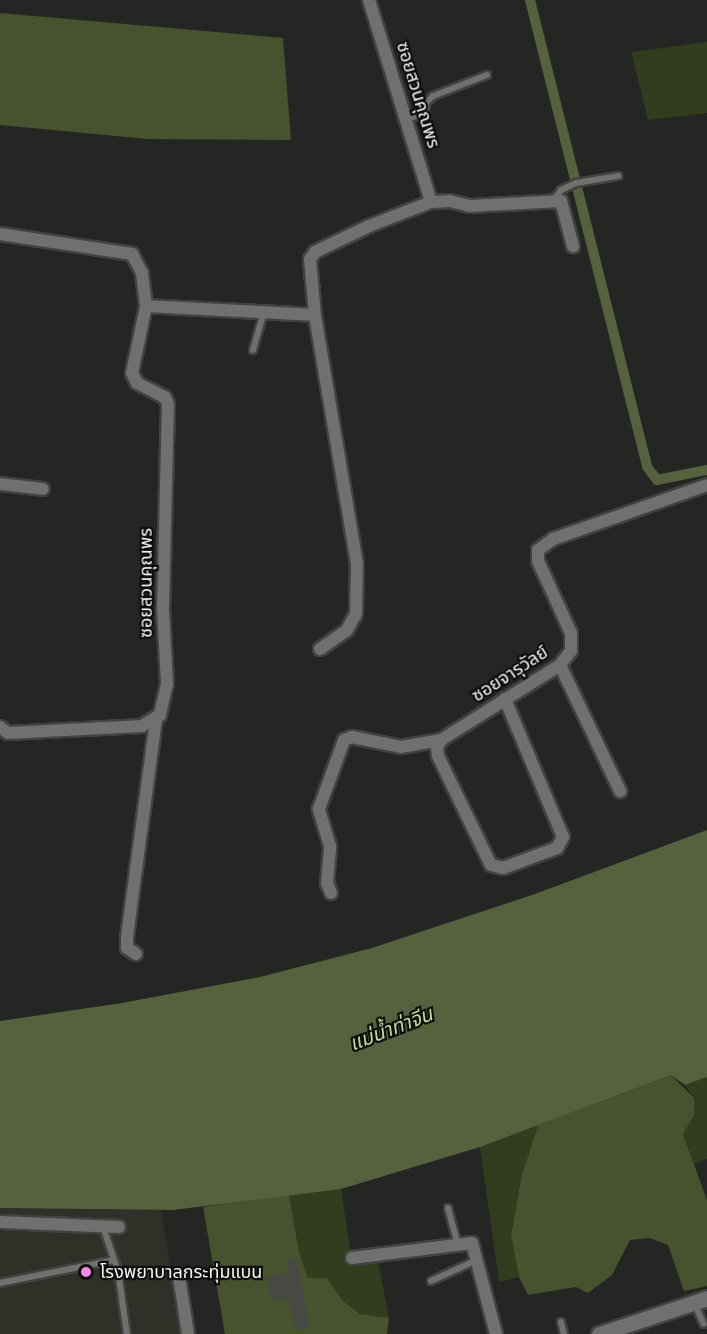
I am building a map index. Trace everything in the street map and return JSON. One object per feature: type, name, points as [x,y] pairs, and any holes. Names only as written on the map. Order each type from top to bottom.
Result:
[{"type":"street","name":"ซอยสวนคุณพร","points":[[369,0],[431,202]]},
{"type":"street","points":[[320,649],[347,630],[356,614],[358,583],[351,512],[315,315],[309,266],[315,252],[431,202],[455,201],[470,206],[554,200],[564,204],[573,246]]},
{"type":"street","name":"ซอยสวนคุณพร","points":[[0,234],[132,254],[142,273],[146,306],[132,373],[137,383],[165,397],[168,404],[163,609],[167,684],[156,720]]},
{"type":"street","points":[[146,306],[315,315]]},
{"type":"street","points":[[0,484],[43,489]]},
{"type":"street","name":"ซอยจารุวัลย์","points":[[331,893],[327,883],[330,846],[319,809],[344,740],[352,737],[401,747],[441,740],[560,664],[571,651],[571,633],[538,561],[538,550],[553,539],[707,485]]},
{"type":"street","points":[[560,664],[620,792]]},
{"type":"street","points":[[441,740],[437,747],[438,756],[491,865],[503,868],[557,848],[563,837],[505,699]]},
{"type":"street","points":[[0,727],[8,732],[19,732],[142,726],[156,720]]},
{"type":"street","points":[[136,954],[127,948],[127,937],[156,720]]},
{"type":"street","points":[[0,1222],[119,1227]]},
{"type":"street","points":[[352,1258],[457,1242],[472,1243],[479,1258],[496,1334]]},
{"type":"street","points":[[179,1277],[188,1334]]},
{"type":"street","points":[[605,1333],[700,1300]]},
{"type":"lane","points":[[407,119],[425,113],[426,103],[433,96],[487,75]]},
{"type":"lane","points":[[554,200],[561,190],[576,183],[618,176]]},
{"type":"lane","points":[[253,350],[263,314]]},
{"type":"lane","points":[[448,1208],[457,1242]]},
{"type":"lane","points":[[103,1226],[114,1260],[127,1334]]},
{"type":"lane","points":[[431,1281],[479,1258]]},
{"type":"lane","points":[[0,1283],[114,1260]]},
{"type":"lane","points":[[700,1300],[704,1324]]},
{"type":"lane","points":[[561,1322],[564,1334]]},
{"type":"shaded area","points":[[0,13],[283,38],[291,140],[147,139],[0,125]]},
{"type":"shaded area","points":[[707,42],[707,113],[648,120],[631,52]]},
{"type":"shaded area","points":[[671,1075],[694,1098],[694,1115],[683,1134],[707,1200],[707,1286],[684,1291],[668,1245],[650,1238],[630,1240],[612,1275],[588,1293],[576,1287],[528,1295],[519,1277],[511,1235],[522,1174],[538,1125]]},
{"type":"shaded area","points":[[707,1077],[707,1159],[694,1164],[683,1133],[694,1115],[694,1098],[685,1085]]},
{"type":"shaded area","points":[[538,1125],[522,1174],[511,1235],[519,1277],[499,1282],[480,1147]]},
{"type":"shaded area","points":[[341,1189],[352,1263],[378,1261],[389,1318],[360,1314],[342,1300],[327,1278],[308,1278],[299,1252],[289,1194]]},
{"type":"shaded area","points":[[289,1194],[299,1252],[308,1278],[327,1278],[342,1300],[360,1314],[389,1318],[387,1334],[225,1334],[203,1207]]},
{"type":"shaded area","name":"โรงพยาบาลกระทุ่มแบน","points":[[0,1208],[161,1210],[182,1334],[0,1334]]},
{"type":"water","name":"แม่น้ำท่าจีน","points":[[707,830],[707,1077],[685,1085],[671,1075],[480,1147],[341,1189],[173,1210],[0,1208],[0,1021],[122,1003],[260,977],[372,948],[535,894]]},
{"type":"building","points":[[296,1260],[310,1328],[295,1330],[290,1298],[271,1301],[267,1276],[288,1273],[286,1261]]},
{"type":"waterway","points":[[530,0],[647,467],[657,480],[707,470]]},
{"type":"place","name":"โรงพยาบาลกระทุ่มแบน","points":[[86,1272]]}]
